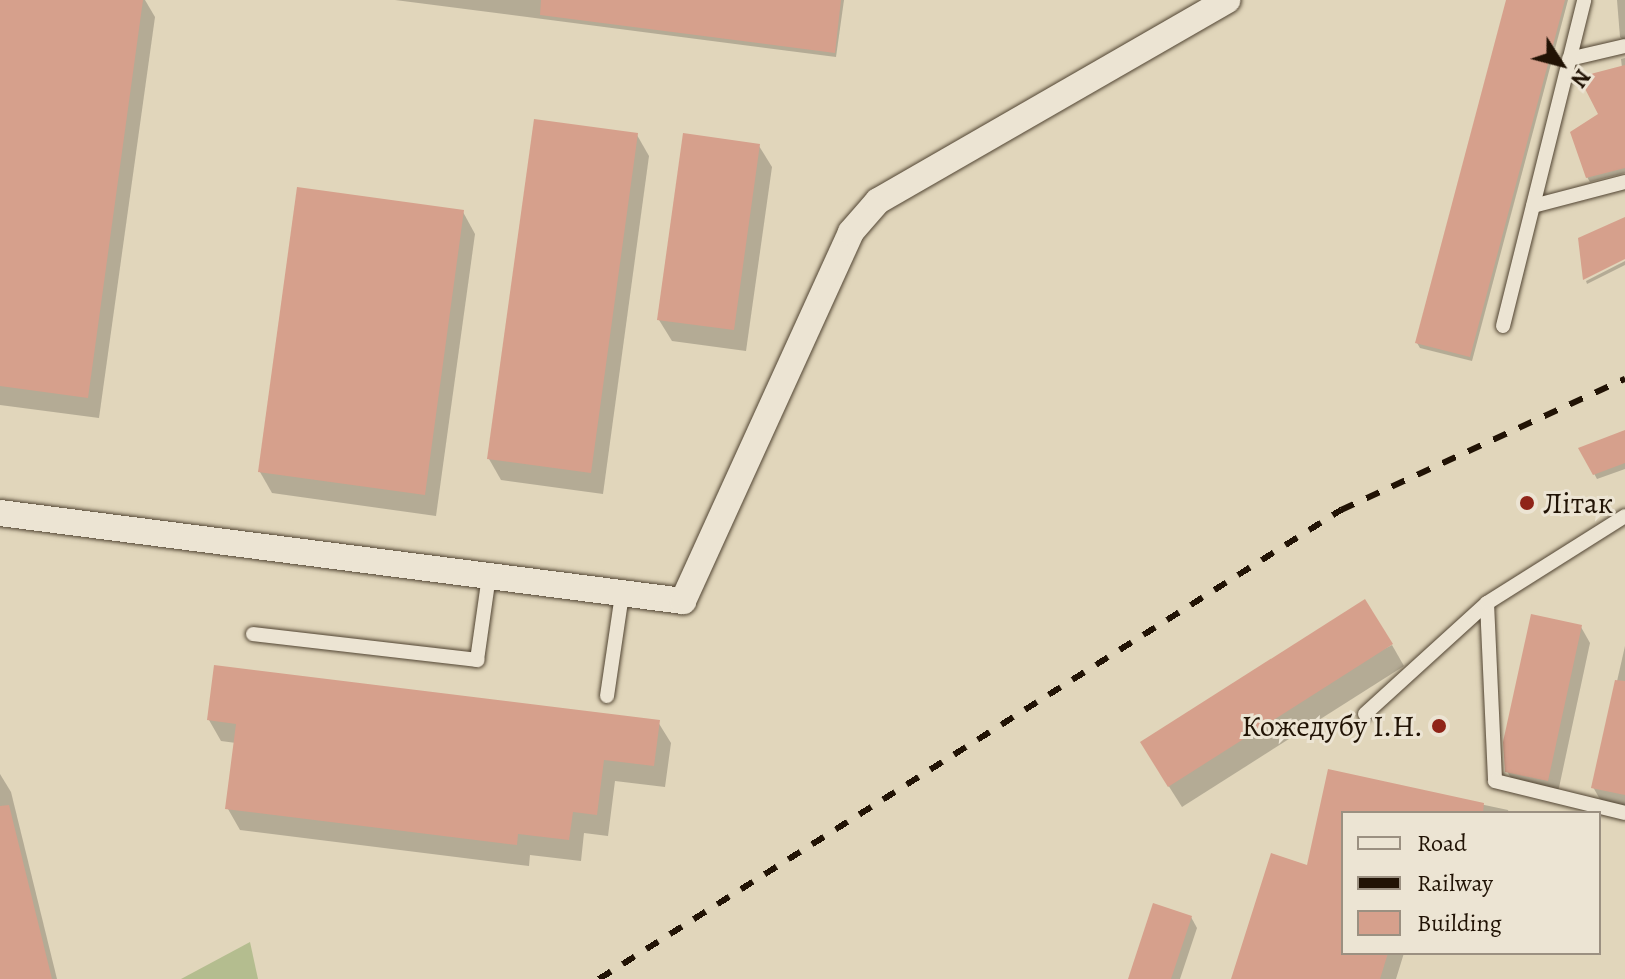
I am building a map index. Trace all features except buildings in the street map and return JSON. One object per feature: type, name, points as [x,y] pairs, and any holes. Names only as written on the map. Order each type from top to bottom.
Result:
[{"type":"street","points":[[0,513],[683,601],[851,232],[878,201],[1227,0]]},
{"type":"lane","points":[[1503,326],[1584,0]]},
{"type":"lane","points":[[1569,59],[1625,46]]},
{"type":"lane","points":[[1533,206],[1625,182]]},
{"type":"lane","points":[[1365,714],[1487,603],[1625,516]]},
{"type":"lane","points":[[253,634],[477,660],[489,576]]},
{"type":"lane","points":[[607,696],[622,594]]},
{"type":"lane","points":[[1487,603],[1495,781],[1625,813]]},
{"type":"green space","points":[[250,942],[258,979],[181,979]]},
{"type":"railway","points":[[599,979],[1341,510],[1625,379]]},
{"type":"place","name":"Літак","points":[[1527,503]]},
{"type":"place","name":"Кожедубу І.Н.","points":[[1439,726]]}]
